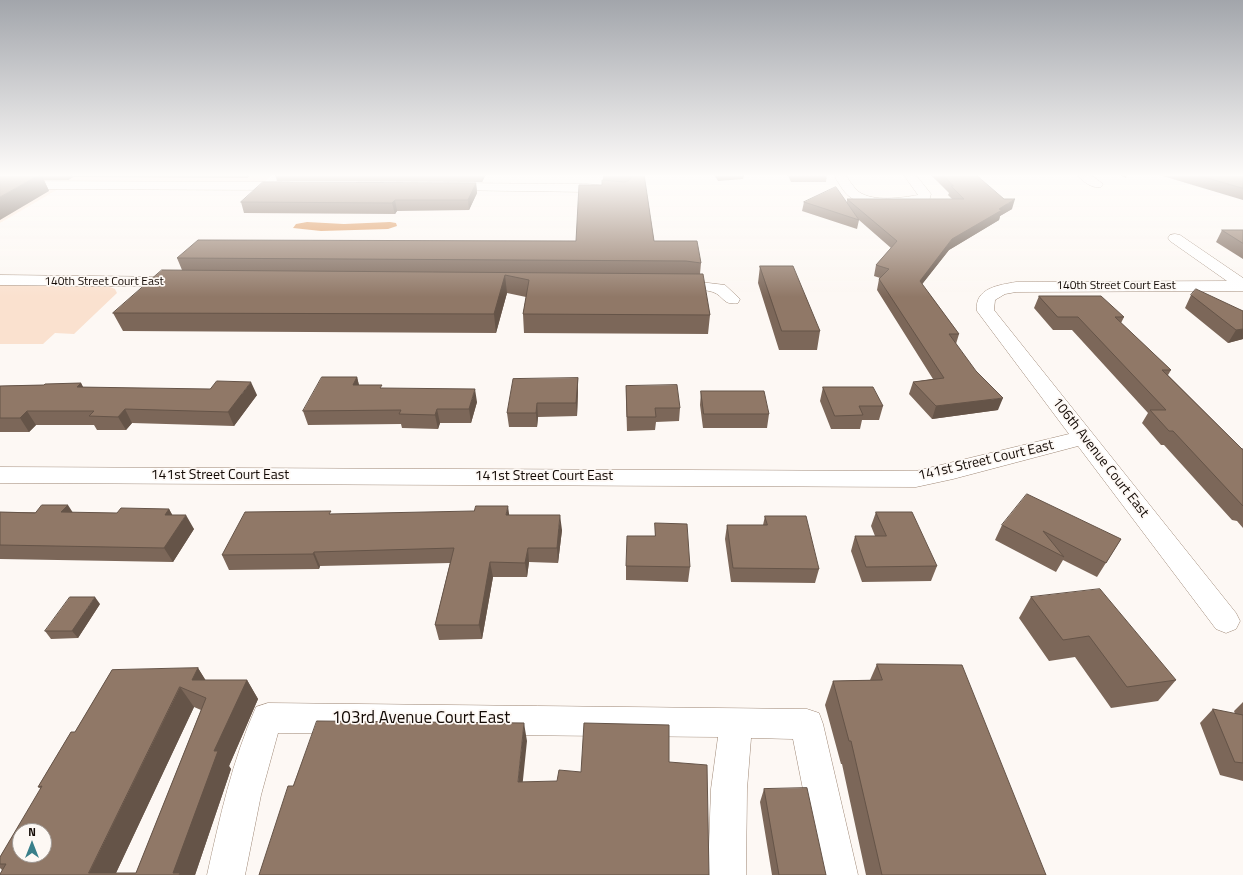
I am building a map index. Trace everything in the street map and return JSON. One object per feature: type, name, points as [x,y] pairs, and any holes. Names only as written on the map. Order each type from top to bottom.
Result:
[{"type":"street","points":[[1175,238],[1243,285]]},
{"type":"street","name":"140th Street Court East","points":[[0,280],[192,282]]},
{"type":"street","points":[[661,284],[685,284],[719,288],[732,299]]},
{"type":"street","name":"140th Street Court East","points":[[991,294],[1003,289],[1016,287],[1243,285]]},
{"type":"street","name":"106th Avenue Court East","points":[[991,294],[985,302],[986,311],[1226,620]]},
{"type":"street","name":"141st Street Court East","points":[[0,475],[916,479],[1084,437]]},
{"type":"street","name":"103rd Avenue Court East","points":[[226,875],[246,780],[260,736],[268,718],[736,722],[807,724],[839,875]]},
{"type":"street","points":[[727,875],[729,789],[736,722]]},
{"type":"shaded area","points":[[0,215],[14,215],[0,223]]},
{"type":"shaded area","points":[[307,222],[344,224],[390,222],[396,223],[397,226],[388,229],[321,231],[293,228],[296,224]]},
{"type":"shaded area","points":[[0,285],[107,286],[115,289],[117,293],[74,334],[55,333],[43,344],[0,344]]},
{"type":"building","points":[[577,215],[650,215],[654,241],[697,241],[701,263],[686,261],[177,258],[198,240],[576,241]]},
{"type":"building","points":[[843,215],[855,215],[859,220]]},
{"type":"building","points":[[866,215],[994,215],[952,239],[920,281],[959,334],[949,334],[976,371],[1003,398],[936,406],[913,382],[944,378],[879,279],[889,269],[876,265],[897,241]]},
{"type":"building","points":[[1222,230],[1243,230],[1243,243]]},
{"type":"building","points":[[760,266],[793,266],[820,331],[782,331]]},
{"type":"building","points":[[162,270],[703,274],[710,315],[523,314],[529,280],[505,275],[494,314],[113,313]]},
{"type":"building","points":[[1196,289],[1243,311],[1243,329],[1236,330],[1191,295]]},
{"type":"building","points":[[1039,296],[1101,296],[1124,317],[1115,317],[1171,370],[1162,370],[1243,449],[1243,506],[1173,431],[1169,431],[1150,410],[1166,410],[1078,317],[1058,317]]},
{"type":"building","points":[[322,377],[357,377],[353,385],[382,385],[380,388],[475,389],[469,409],[437,409],[435,415],[399,414],[401,410],[303,411]]},
{"type":"building","points":[[578,378],[576,403],[537,403],[536,413],[507,413],[513,379]]},
{"type":"building","points":[[217,381],[251,382],[228,412],[125,409],[118,417],[89,416],[94,411],[27,411],[20,418],[0,418],[0,386],[81,383],[77,387],[210,389]]},
{"type":"building","points":[[677,385],[680,408],[655,408],[656,417],[627,417],[626,386]]},
{"type":"building","points":[[823,387],[873,387],[883,406],[859,406],[863,415],[835,416]]},
{"type":"building","points":[[701,391],[764,391],[769,414],[704,414]]},
{"type":"building","points":[[1027,494],[1121,539],[1106,563],[1043,531],[1064,557],[1002,525]]},
{"type":"building","points":[[42,505],[68,505],[61,512],[117,513],[121,508],[169,509],[165,515],[186,515],[164,548],[0,545],[0,512],[35,513]]},
{"type":"building","points":[[476,506],[508,506],[506,515],[560,515],[557,548],[528,548],[525,563],[490,562],[479,625],[435,625],[454,548],[314,552],[313,554],[222,555],[245,512],[331,511],[329,514],[474,511]]},
{"type":"building","points":[[876,512],[912,512],[937,566],[866,567],[855,536],[886,536]]},
{"type":"building","points":[[765,516],[806,516],[819,569],[733,568],[727,525],[767,525]]},
{"type":"building","points":[[655,523],[687,524],[690,567],[626,566],[627,536],[655,536]]},
{"type":"building","points":[[1100,589],[1176,680],[1127,687],[1089,636],[1063,640],[1031,597]]},
{"type":"building","points":[[70,597],[95,597],[72,631],[45,631]]},
{"type":"building","points":[[877,664],[962,665],[1046,875],[882,875],[851,741],[849,741],[833,681],[882,680]]},
{"type":"building","points":[[198,668],[192,680],[247,680],[214,751],[218,751],[173,873],[180,873],[179,875],[0,875],[6,864],[0,864],[0,857],[12,837],[12,863],[52,863],[52,823],[20,823],[42,786],[38,787],[71,732],[75,732],[112,670]],"holes":[[[180,687],[206,698],[136,873],[89,873]]]},
{"type":"building","points":[[1213,709],[1243,715],[1243,763],[1235,762]]},
{"type":"building","points":[[317,721],[524,723],[518,782],[557,781],[559,770],[581,772],[584,723],[669,725],[669,762],[707,765],[709,875],[259,875],[288,786],[293,786]]},
{"type":"building","points":[[807,788],[826,875],[779,875],[764,789]]}]
